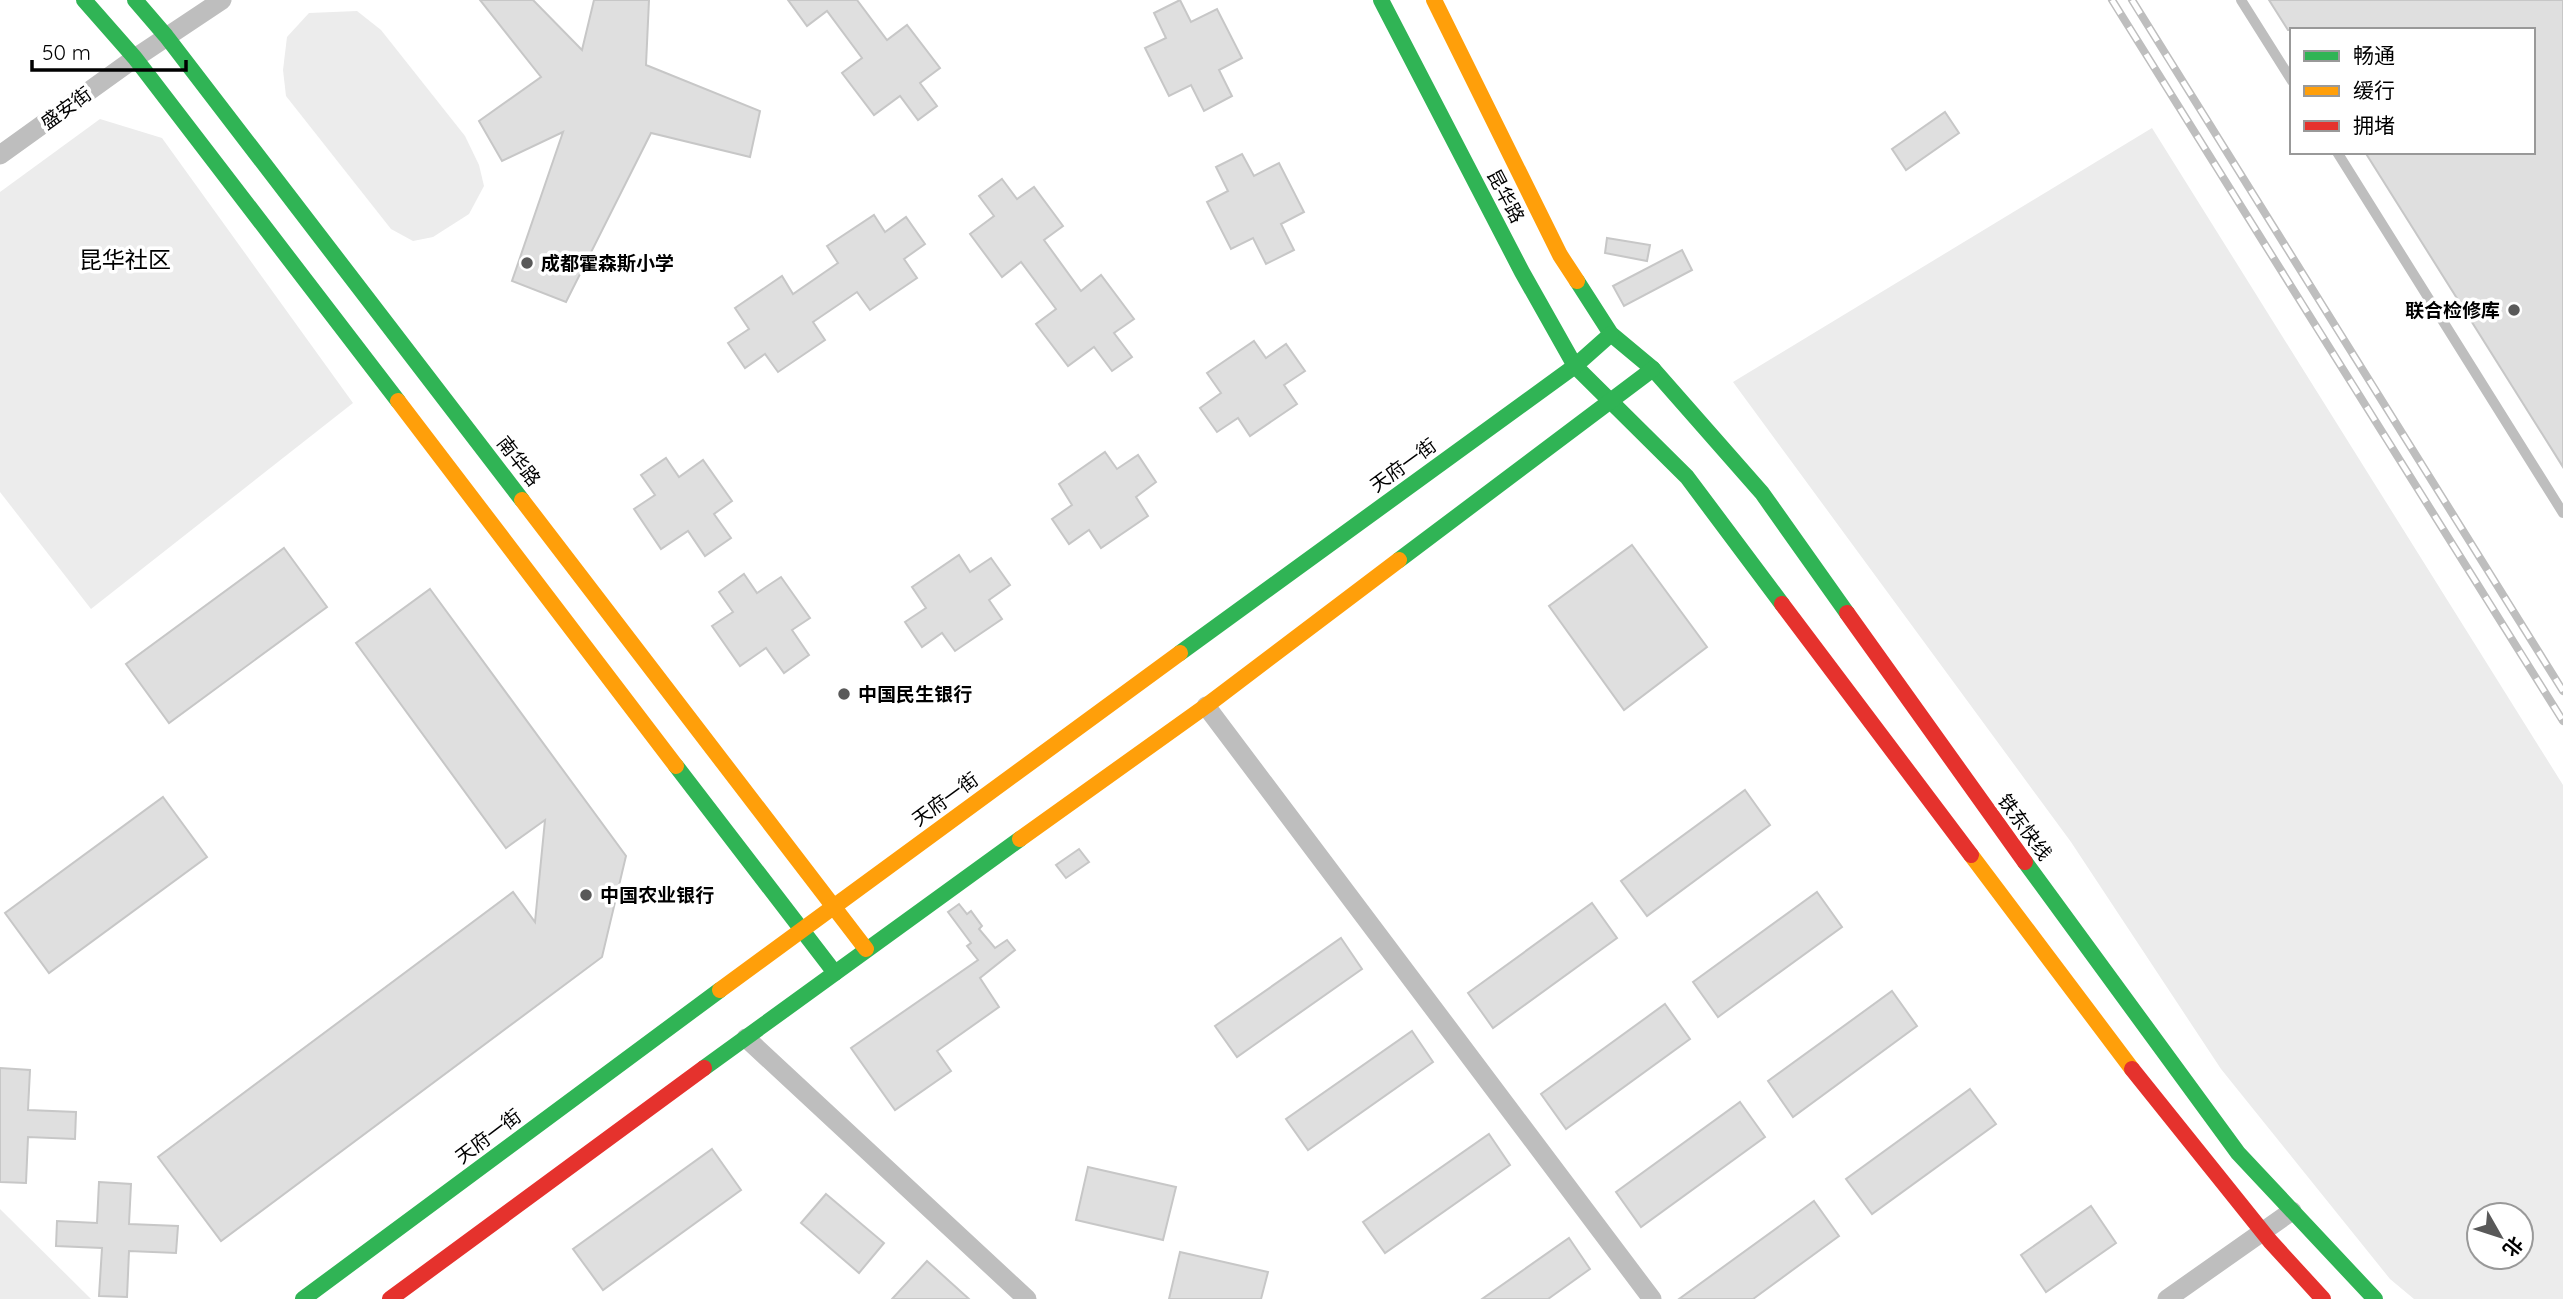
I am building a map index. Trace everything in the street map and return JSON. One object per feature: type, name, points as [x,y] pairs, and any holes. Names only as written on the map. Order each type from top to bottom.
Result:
[{"type":"main road","points":[[84,0],[135,58],[835,972]]},
{"type":"main road","name":"南华路","points":[[135,0],[166,36],[866,949]]},
{"type":"main road","name":"昆华路","points":[[1381,0],[1522,272],[1575,366],[1610,401]]},
{"type":"main road","name":"昆华路","points":[[1434,0],[1560,255],[1611,334],[1653,369]]},
{"type":"main road","name":"天府一街","points":[[303,1299],[802,929],[1575,366],[1611,334]]},
{"type":"main road","points":[[390,1299],[866,949],[1206,706],[1653,369]]},
{"type":"main road","name":"铁东快线","points":[[1653,369],[1762,494],[1977,796],[2238,1153],[2375,1299]]},
{"type":"main road","points":[[1610,401],[1695,486],[2135,1073],[2264,1233],[2323,1299]]},
{"type":"street","name":"盛安街","points":[[0,155],[166,36],[222,0]]},
{"type":"street","points":[[1206,706],[1652,1299]]},
{"type":"street","points":[[746,1038],[1027,1299]]},
{"type":"street","points":[[2167,1299],[2292,1211]]},
{"type":"lane","points":[[2241,0],[2290,77]]},
{"type":"lane","points":[[2338,154],[2563,513]]},
{"type":"shaded area","points":[[357,11],[381,30],[465,136],[479,165],[484,186],[469,214],[433,237],[413,241],[391,229],[286,96],[283,70],[287,37],[309,13]]},
{"type":"shaded area","points":[[100,119],[162,138],[353,403],[91,609],[0,492],[0,192]]},
{"type":"shaded area","points":[[2152,128],[2563,785],[2563,1299],[2414,1299],[2390,1279],[2221,1069],[2071,842],[1733,382]]},
{"type":"shaded area","points":[[0,1209],[91,1299],[0,1299]]},
{"type":"building","points":[[480,0],[533,0],[582,50],[594,0],[649,0],[646,65],[760,111],[750,157],[651,133],[566,302],[512,281],[563,132],[502,161],[479,121],[541,77]]},
{"type":"building","points":[[788,0],[857,0],[887,40],[907,25],[940,68],[920,83],[937,106],[918,120],[900,96],[874,115],[842,73],[862,58],[827,11],[807,26]]},
{"type":"building","points":[[1180,0],[1191,22],[1217,9],[1242,58],[1219,70],[1232,96],[1204,111],[1191,85],[1169,96],[1145,48],[1166,38],[1154,13]]},
{"type":"building","name":"联合检修库","points":[[2269,0],[2563,0],[2563,467],[2366,154],[2535,154],[2535,28],[2288,30]]},
{"type":"building","points":[[1945,112],[1959,133],[1906,170],[1892,149]]},
{"type":"building","points":[[1242,154],[1254,176],[1279,163],[1304,212],[1281,224],[1294,250],[1266,264],[1253,238],[1231,249],[1207,202],[1228,191],[1216,167]]},
{"type":"building","points":[[1002,179],[1017,199],[1034,187],[1063,226],[1044,240],[1081,291],[1101,275],[1134,319],[1114,333],[1132,357],[1112,371],[1094,347],[1068,366],[1036,324],[1056,309],[1021,262],[1002,277],[970,234],[994,216],[979,196]]},
{"type":"building","points":[[874,215],[885,232],[906,217],[925,244],[904,259],[917,278],[870,310],[857,292],[813,322],[825,340],[778,372],[765,354],[745,368],[728,343],[749,329],[735,308],[782,276],[793,294],[838,263],[827,246]]},
{"type":"building","points":[[1607,238],[1650,245],[1647,261],[1605,253]]},
{"type":"building","points":[[1682,250],[1692,270],[1624,306],[1613,286]]},
{"type":"building","points":[[1254,341],[1266,358],[1286,344],[1305,371],[1284,385],[1297,404],[1250,436],[1238,418],[1217,432],[1200,408],[1221,393],[1207,373]]},
{"type":"building","points":[[1105,452],[1117,469],[1138,455],[1156,482],[1136,497],[1148,516],[1101,548],[1089,530],[1069,544],[1052,519],[1072,505],[1059,484]]},
{"type":"building","points":[[666,458],[679,477],[703,460],[732,501],[714,514],[731,538],[705,556],[688,531],[661,549],[634,509],[655,495],[641,475]]},
{"type":"building","points":[[1632,545],[1707,647],[1624,710],[1549,606]]},
{"type":"building","points":[[284,548],[327,607],[169,723],[126,664]]},
{"type":"building","points":[[959,555],[970,572],[991,558],[1010,585],[989,600],[1002,619],[955,651],[942,633],[922,647],[905,622],[926,608],[912,587]]},
{"type":"building","points":[[744,574],[757,593],[781,577],[810,618],[792,630],[809,655],[784,673],[766,648],[740,666],[712,626],[733,612],[719,592]]},
{"type":"building","points":[[430,589],[626,856],[602,957],[221,1241],[158,1157],[513,892],[535,922],[545,820],[506,848],[356,643]]},
{"type":"building","points":[[1745,790],[1770,825],[1647,916],[1621,881]]},
{"type":"building","points":[[163,797],[207,857],[49,973],[5,913]]},
{"type":"building","points":[[1079,849],[1089,862],[1066,878],[1056,865]]},
{"type":"building","points":[[1817,892],[1842,927],[1718,1017],[1693,982]]},
{"type":"building","points":[[1592,903],[1617,938],[1493,1028],[1468,993]]},
{"type":"building","points":[[959,904],[967,914],[971,911],[982,926],[979,929],[995,948],[1007,940],[1015,950],[980,978],[999,1007],[937,1051],[951,1071],[895,1110],[851,1048],[978,960],[967,946],[971,943],[948,912]]},
{"type":"building","points":[[1341,938],[1362,969],[1237,1057],[1215,1026]]},
{"type":"building","points":[[1892,991],[1917,1026],[1793,1117],[1768,1081]]},
{"type":"building","points":[[1665,1004],[1690,1039],[1566,1129],[1541,1094]]},
{"type":"building","points":[[1412,1031],[1433,1062],[1308,1150],[1286,1119]]},
{"type":"building","points":[[0,1068],[30,1070],[28,1110],[76,1112],[75,1139],[28,1137],[26,1183],[0,1182]]},
{"type":"building","points":[[1970,1089],[1996,1124],[1872,1214],[1846,1179]]},
{"type":"building","points":[[1740,1102],[1765,1137],[1641,1227],[1616,1192]]},
{"type":"building","points":[[1489,1134],[1510,1165],[1385,1253],[1363,1222]]},
{"type":"building","points":[[712,1149],[741,1190],[603,1290],[573,1249]]},
{"type":"building","points":[[1088,1167],[1176,1187],[1163,1240],[1076,1220]]},
{"type":"building","points":[[99,1182],[131,1184],[129,1224],[178,1226],[176,1253],[129,1251],[127,1297],[99,1296],[102,1248],[56,1246],[57,1221],[97,1223]]},
{"type":"building","points":[[826,1194],[884,1243],[859,1273],[801,1223]]},
{"type":"building","points":[[1814,1201],[1839,1236],[1753,1299],[1679,1299]]},
{"type":"building","points":[[2091,1206],[2116,1243],[2046,1292],[2021,1255]]},
{"type":"building","points":[[1569,1238],[1590,1269],[1548,1299],[1482,1299]]},
{"type":"building","points":[[1180,1252],[1268,1272],[1261,1299],[1169,1299]]},
{"type":"building","points":[[927,1261],[969,1299],[892,1299]]},
{"type":"railway","points":[[2112,0],[2563,721]]},
{"type":"railway","points":[[2132,0],[2563,691]]},
{"type":"traffic: fast","points":[[84,0],[135,58],[398,401]]},
{"type":"traffic: fast","points":[[135,0],[166,36],[522,500]]},
{"type":"traffic: fast","points":[[1381,0],[1522,272],[1575,366],[1687,477],[1782,604]]},
{"type":"traffic: fast","points":[[1577,281],[1611,334],[1653,369],[1762,493],[1847,613]]},
{"type":"traffic: fast","points":[[1180,653],[1575,366],[1611,334]]},
{"type":"traffic: fast","points":[[1399,560],[1653,369]]},
{"type":"traffic: fast","points":[[676,766],[835,973]]},
{"type":"traffic: fast","points":[[704,1068],[1020,839]]},
{"type":"traffic: fast","points":[[2025,862],[2238,1153],[2375,1299]]},
{"type":"traffic: fast","points":[[303,1299],[720,990]]},
{"type":"traffic: slow","points":[[1434,0],[1560,255],[1577,281]]},
{"type":"traffic: slow","points":[[398,401],[676,766]]},
{"type":"traffic: slow","points":[[522,500],[866,949]]},
{"type":"traffic: slow","points":[[1020,839],[1206,706],[1399,560]]},
{"type":"traffic: slow","points":[[720,990],[1180,653]]},
{"type":"traffic: slow","points":[[1971,855],[2132,1069]]},
{"type":"traffic: jam","points":[[1782,604],[1971,855]]},
{"type":"traffic: jam","points":[[1847,613],[2025,862]]},
{"type":"traffic: jam","points":[[390,1299],[704,1068]]},
{"type":"traffic: jam","points":[[2132,1069],[2270,1241],[2323,1299]]},
{"type":"place","name":"成都霍森斯小学","points":[[527,263]]},
{"type":"place","name":"联合检修库","points":[[2514,310]]},
{"type":"place","name":"中国民生银行","points":[[844,694]]},
{"type":"place","name":"中国农业银行","points":[[586,895]]},
{"type":"district","name":"昆华社区","points":[[125,260]]}]
